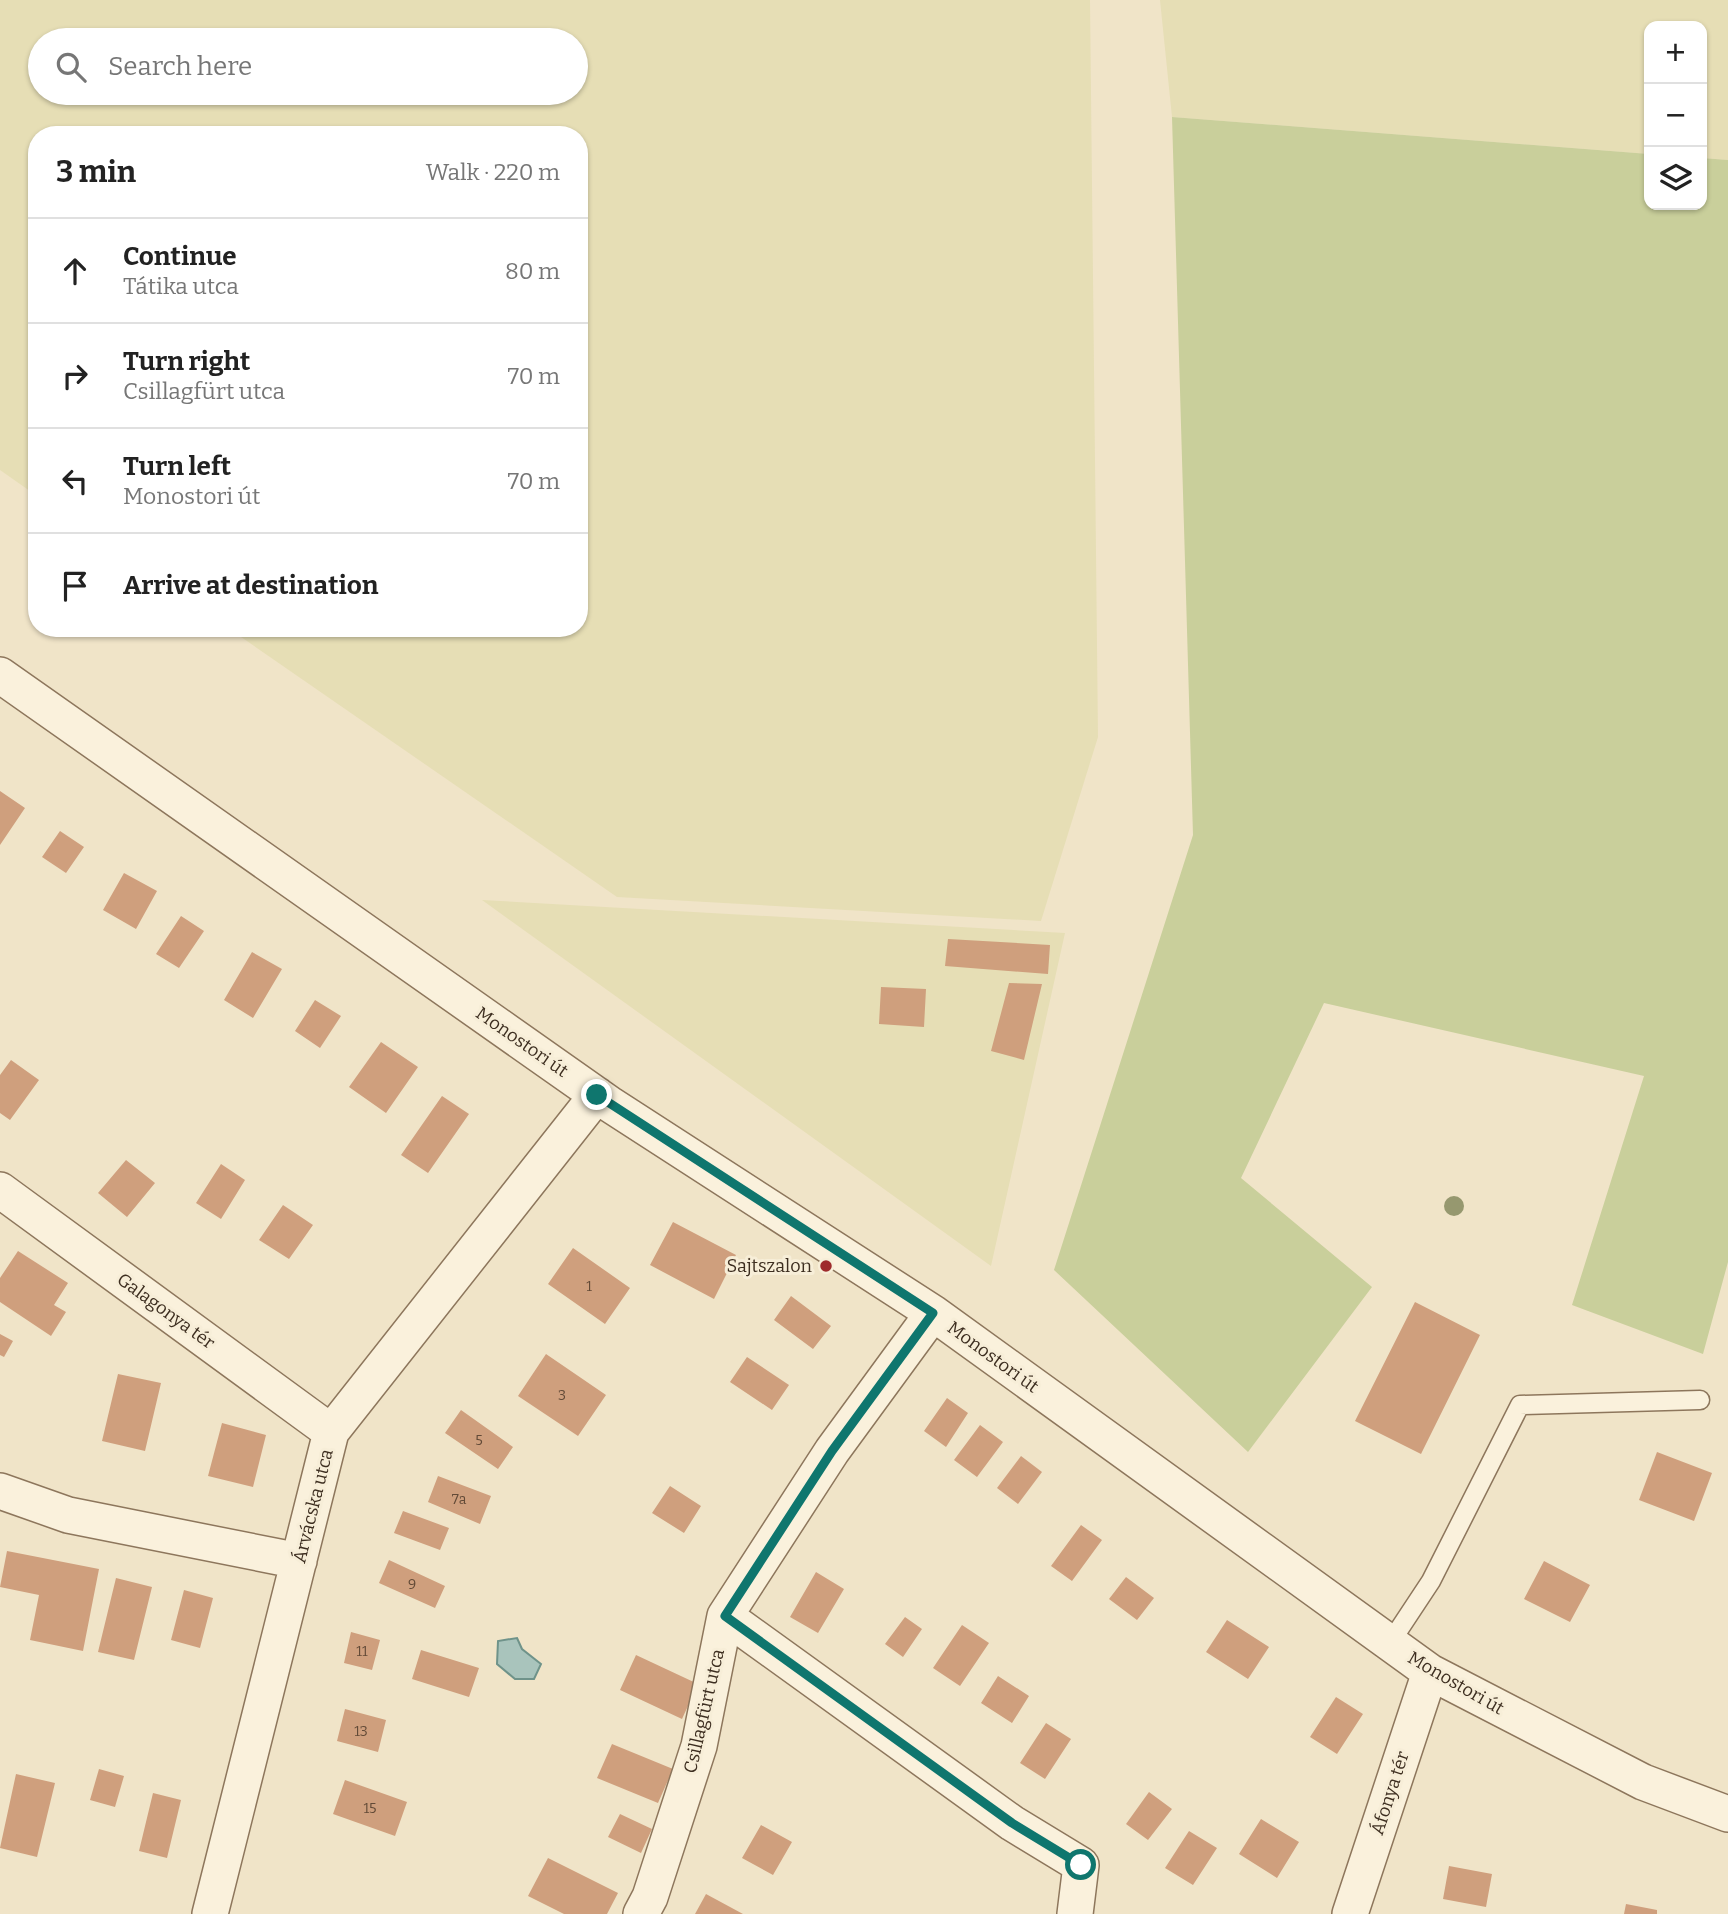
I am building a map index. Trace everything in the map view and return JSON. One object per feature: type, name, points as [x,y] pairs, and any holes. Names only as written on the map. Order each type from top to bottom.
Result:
[{"type":"street","name":"Monostori út","points":[[0,675],[597,1095],[933,1313],[1430,1672],[1643,1782],[1728,1814]]},
{"type":"street","name":"Árvácska utca","points":[[209,1914],[331,1432],[597,1095]]},
{"type":"street","name":"Galagonya tér","points":[[0,1190],[331,1432]]},
{"type":"street","name":"Csillagfürt utca","points":[[641,1914],[650,1897],[699,1746],[725,1616],[832,1451],[933,1313]]},
{"type":"street","points":[[0,1491],[68,1515],[299,1562]]},
{"type":"street","points":[[725,1616],[1012,1823],[1081,1865],[1075,1914]]},
{"type":"street","name":"Áfonya tér","points":[[1350,1914],[1430,1672]]},
{"type":"lane","points":[[1390,1643],[1431,1581],[1520,1405],[1700,1400]]},
{"type":"shaded area","points":[[0,0],[1090,0],[1098,737],[1041,921],[617,897],[241,637],[588,637],[588,126],[28,126],[28,490],[0,470]]},
{"type":"shaded area","points":[[1160,0],[1728,0],[1728,160],[1707,158],[1707,21],[1644,21],[1644,154],[1172,117]]},
{"type":"shaded area","points":[[482,900],[1065,933],[991,1266]]},
{"type":"green space","points":[[1172,117],[1644,154],[1644,210],[1707,210],[1707,158],[1728,160],[1728,1262],[1703,1354],[1572,1305],[1644,1076],[1324,1003],[1241,1178],[1372,1287],[1248,1452],[1054,1270],[1193,835]]},
{"type":"water","points":[[517,1638],[522,1649],[541,1664],[534,1679],[515,1679],[497,1664],[498,1641]]},
{"type":"building","points":[[0,791],[25,808],[0,845]]},
{"type":"building","points":[[60,831],[84,847],[66,873],[42,857]]},
{"type":"building","points":[[124,873],[157,891],[136,929],[103,910]]},
{"type":"building","points":[[181,916],[204,931],[179,968],[156,954]]},
{"type":"building","points":[[948,939],[1050,945],[1048,974],[945,966]]},
{"type":"building","points":[[252,952],[282,969],[253,1018],[224,1000]]},
{"type":"building","points":[[1009,983],[1042,984],[1024,1060],[991,1051]]},
{"type":"building","points":[[881,987],[926,989],[924,1027],[879,1024]]},
{"type":"building","points":[[315,1000],[341,1016],[320,1048],[295,1031]]},
{"type":"building","points":[[381,1042],[418,1067],[386,1113],[349,1087]]},
{"type":"building","points":[[11,1060],[39,1080],[10,1120],[0,1113],[0,1075]]},
{"type":"building","points":[[442,1096],[469,1114],[428,1173],[401,1155]]},
{"type":"building","points":[[126,1160],[155,1183],[127,1217],[98,1193]]},
{"type":"building","points":[[221,1164],[245,1180],[221,1219],[196,1203]]},
{"type":"building","points":[[283,1205],[313,1225],[289,1259],[259,1240]]},
{"type":"building","points":[[673,1222],[736,1255],[714,1299],[650,1265]]},
{"type":"building","points":[[573,1248],[630,1288],[605,1324],[548,1284]]},
{"type":"building","points":[[18,1251],[68,1283],[54,1305],[66,1312],[51,1336],[0,1302],[0,1278]]},
{"type":"building","points":[[791,1296],[831,1326],[813,1349],[774,1320]]},
{"type":"building","points":[[1415,1302],[1480,1335],[1421,1454],[1355,1421]]},
{"type":"building","points":[[0,1334],[13,1341],[4,1357],[0,1355]]},
{"type":"building","points":[[546,1354],[606,1395],[578,1436],[518,1396]]},
{"type":"building","points":[[747,1357],[789,1385],[772,1410],[730,1382]]},
{"type":"building","points":[[118,1374],[161,1383],[145,1451],[102,1441]]},
{"type":"building","points":[[947,1398],[968,1413],[946,1447],[924,1431]]},
{"type":"building","points":[[461,1410],[513,1447],[498,1469],[445,1433]]},
{"type":"building","points":[[222,1423],[266,1435],[253,1487],[208,1476]]},
{"type":"building","points":[[980,1425],[1003,1442],[977,1477],[954,1460]]},
{"type":"building","points":[[1657,1452],[1712,1473],[1694,1521],[1639,1500]]},
{"type":"building","points":[[1021,1456],[1042,1472],[1018,1504],[997,1488]]},
{"type":"building","points":[[438,1476],[491,1496],[480,1524],[428,1502]]},
{"type":"building","points":[[670,1486],[701,1506],[684,1533],[652,1513]]},
{"type":"building","points":[[403,1511],[449,1528],[440,1550],[394,1533]]},
{"type":"building","points":[[1081,1525],[1102,1540],[1072,1581],[1051,1566]]},
{"type":"building","points":[[7,1551],[99,1569],[83,1651],[30,1640],[39,1595],[0,1587]]},
{"type":"building","points":[[389,1560],[445,1586],[435,1608],[379,1583]]},
{"type":"building","points":[[1544,1561],[1590,1585],[1570,1622],[1524,1599]]},
{"type":"building","points":[[816,1572],[844,1589],[818,1633],[790,1617]]},
{"type":"building","points":[[1126,1577],[1154,1598],[1137,1620],[1109,1599]]},
{"type":"building","points":[[116,1578],[152,1587],[134,1660],[98,1652]]},
{"type":"building","points":[[184,1590],[213,1598],[200,1648],[171,1640]]},
{"type":"building","points":[[905,1617],[922,1629],[903,1657],[885,1644]]},
{"type":"building","points":[[1227,1620],[1269,1647],[1248,1679],[1206,1652]]},
{"type":"building","points":[[962,1625],[989,1643],[960,1686],[933,1668]]},
{"type":"building","points":[[351,1632],[380,1640],[372,1670],[344,1663]]},
{"type":"building","points":[[421,1650],[479,1668],[469,1697],[412,1679]]},
{"type":"building","points":[[636,1655],[698,1684],[682,1719],[620,1690]]},
{"type":"building","points":[[998,1676],[1029,1696],[1012,1723],[981,1703]]},
{"type":"building","points":[[1336,1697],[1363,1714],[1337,1754],[1310,1737]]},
{"type":"building","points":[[345,1709],[386,1720],[378,1752],[337,1741]]},
{"type":"building","points":[[1046,1723],[1071,1739],[1045,1779],[1020,1763]]},
{"type":"building","points":[[612,1744],[673,1769],[658,1803],[597,1778]]},
{"type":"building","points":[[99,1769],[124,1776],[115,1807],[90,1800]]},
{"type":"building","points":[[16,1774],[55,1783],[37,1857],[0,1848]]},
{"type":"building","points":[[345,1780],[407,1802],[395,1836],[333,1814]]},
{"type":"building","points":[[1149,1792],[1172,1809],[1148,1840],[1126,1824]]},
{"type":"building","points":[[153,1793],[181,1800],[167,1858],[139,1851]]},
{"type":"building","points":[[620,1814],[652,1829],[641,1853],[608,1837]]},
{"type":"building","points":[[1261,1819],[1299,1842],[1277,1878],[1239,1854]]},
{"type":"building","points":[[761,1825],[792,1842],[773,1875],[742,1858]]},
{"type":"building","points":[[1189,1831],[1217,1848],[1193,1885],[1165,1868]]},
{"type":"building","points":[[548,1858],[618,1893],[607,1914],[564,1914],[528,1896]]},
{"type":"building","points":[[1449,1866],[1492,1874],[1486,1907],[1443,1899]]},
{"type":"building","points":[[706,1894],[743,1914],[695,1914]]},
{"type":"building","points":[[1626,1904],[1657,1910],[1657,1914],[1624,1914]]},
{"type":"place","name":"Sajtszalon","points":[[826,1266]]},
{"type":"route","points":[[597,1095],[933,1313],[832,1451],[725,1616],[1012,1823],[1081,1865]]}]
